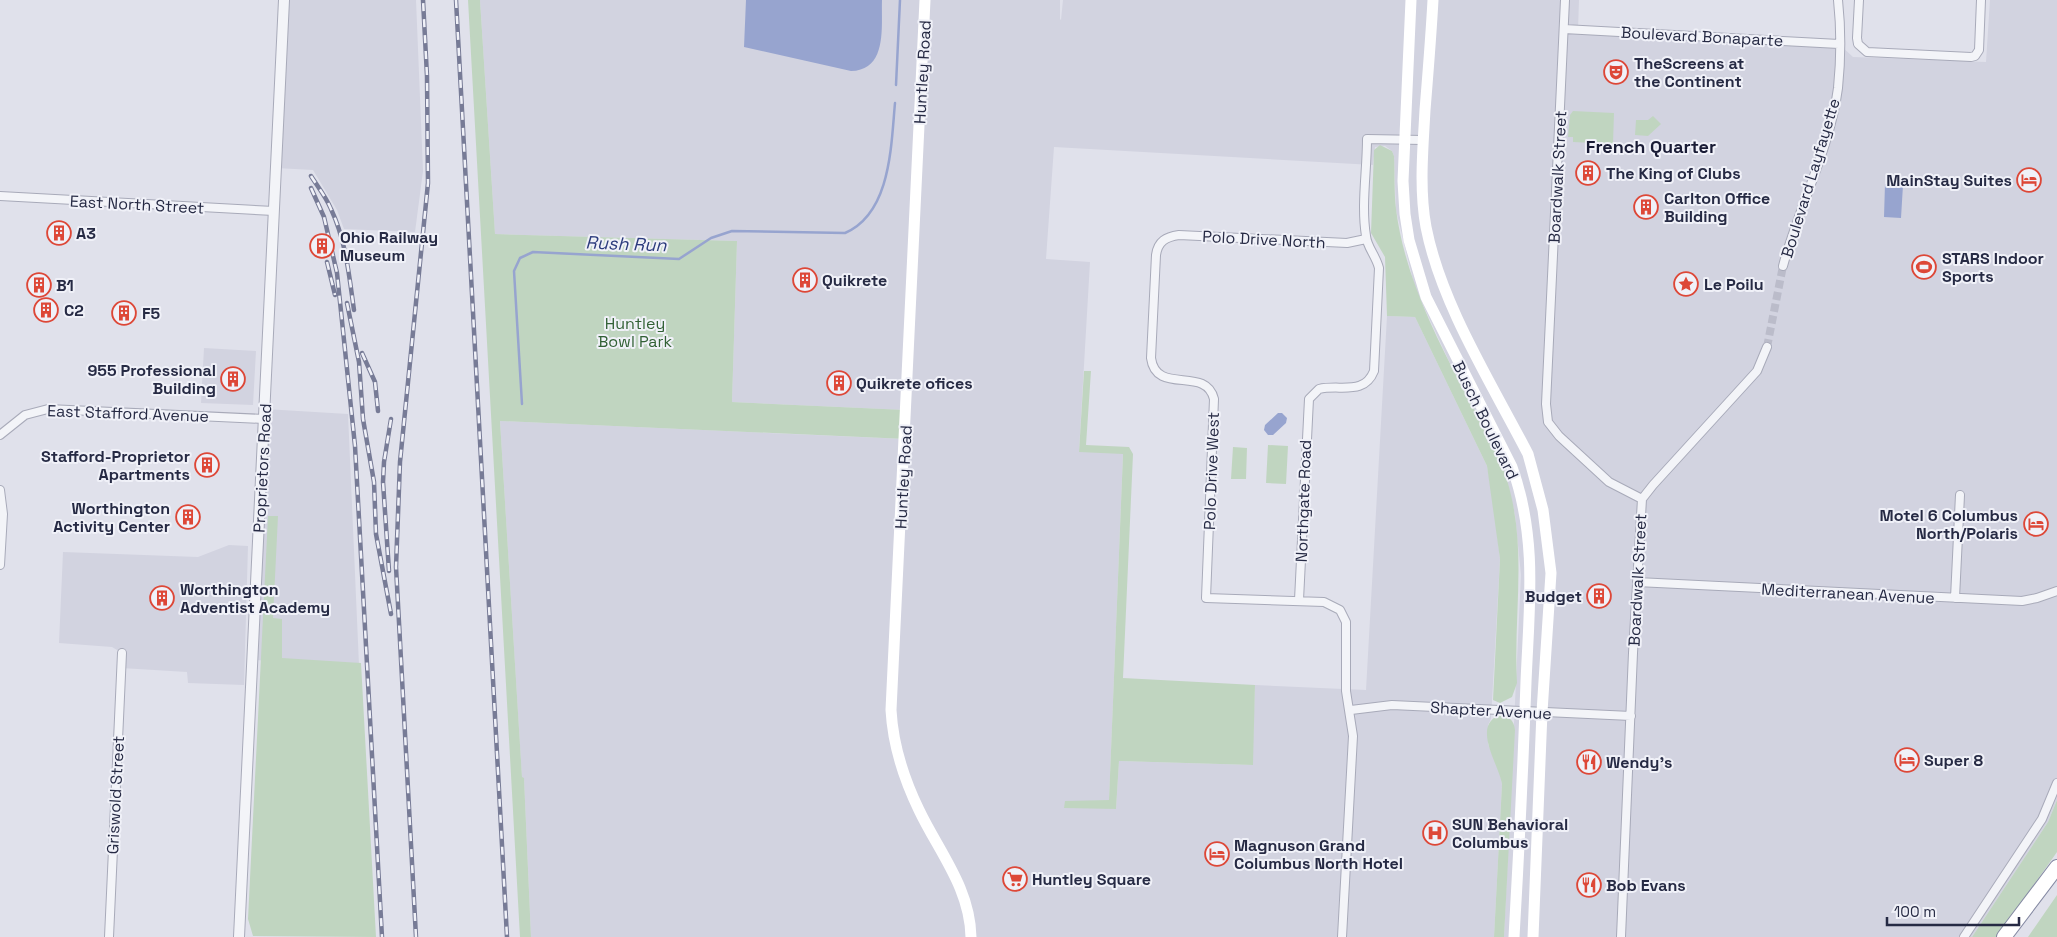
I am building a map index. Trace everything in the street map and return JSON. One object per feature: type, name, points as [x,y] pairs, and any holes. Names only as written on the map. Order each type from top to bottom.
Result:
[{"type":"highway","points":[[2004,937],[2057,867]]},
{"type":"main road","name":"Huntley Road","points":[[925,0],[891,710],[892,731],[900,764],[919,810],[958,882],[964,900],[971,937]]},
{"type":"main road","name":"Busch Boulevard","points":[[1411,0],[1404,140],[1404,214],[1417,273],[1438,322],[1512,467],[1520,489],[1530,538],[1531,567],[1514,937]]},
{"type":"main road","name":"Busch Boulevard","points":[[1433,0],[1423,140],[1423,197],[1426,226],[1437,269],[1448,299],[1528,454],[1543,510],[1551,573],[1542,712],[1533,937]]},
{"type":"street","name":"Proprietors Road","points":[[240,937],[284,0]]},
{"type":"street","name":"Boardwalk Street","points":[[1565,0],[1546,404],[1548,422],[1559,436],[1609,482],[1642,499],[1636,582],[1621,937]]},
{"type":"street","name":"Boulevard Layfayette","points":[[1783,266],[1790,239],[1826,136],[1838,88],[1838,0]]},
{"type":"street","points":[[1859,0],[1857,38],[1858,44],[1867,52],[1971,57],[1975,56],[1979,50],[1981,0]]},
{"type":"street","name":"Boulevard Bonaparte","points":[[1564,29],[1839,44]]},
{"type":"street","name":"Northgate Road","points":[[1299,600],[1308,399],[1319,389],[1362,386],[1369,380],[1374,371],[1379,268],[1377,259],[1366,239],[1366,139],[1423,140]]},
{"type":"street","name":"East North Street","points":[[0,196],[274,211]]},
{"type":"street","name":"Polo Drive North","points":[[1163,240],[1179,235],[1347,243],[1366,239]]},
{"type":"street","name":"Polo Drive West","points":[[1163,240],[1157,246],[1156,255],[1152,364],[1156,372],[1164,378],[1204,383],[1211,390],[1214,399],[1206,598],[1299,600]]},
{"type":"street","points":[[1642,499],[1758,371],[1767,347]]},
{"type":"street","name":"East Stafford Avenue","points":[[0,435],[25,415],[48,409],[264,419]]},
{"type":"street","points":[[0,490],[3,514],[0,565]]},
{"type":"street","points":[[1955,598],[1960,495]]},
{"type":"street","name":"Mediterranean Avenue","points":[[1636,582],[2022,601],[2057,591]]},
{"type":"street","points":[[1299,600],[1329,603],[1336,606],[1344,616],[1346,628],[1346,691],[1351,710],[1353,736],[1342,937]]},
{"type":"street","name":"Griswold Street","points":[[108,937],[122,653]]},
{"type":"street","name":"Shapter Avenue","points":[[1351,710],[1392,705],[1631,716]]},
{"type":"street","points":[[1964,937],[2042,819],[2057,783]]},
{"type":"shaded area","points":[[284,0],[416,0],[423,171],[415,232],[344,229],[337,210],[313,170],[276,168]]},
{"type":"shaded area","points":[[480,0],[1060,0],[1061,20],[1063,0],[1579,0],[1578,30],[1839,44],[1853,57],[1986,62],[1990,0],[2057,0],[2057,800],[2048,822],[1972,937],[1504,937],[1521,575],[1515,515],[1507,480],[1497,454],[1449,361],[1415,288],[1396,210],[1394,156],[1392,151],[1385,146],[1375,147],[1373,165],[1054,147],[1046,259],[1090,262],[1079,451],[1123,453],[1109,801],[1065,801],[1116,809],[1119,761],[1252,765],[1255,685],[1366,690],[1387,316],[1415,317],[1487,466],[1494,506],[1500,559],[1488,744],[1500,773],[1502,784],[1494,937],[531,937],[524,778],[522,778],[500,421],[905,439],[906,410],[732,402],[737,241],[495,234]]},
{"type":"shaded area","name":"955 Professional Building","points":[[204,348],[256,351],[253,405],[201,403]]},
{"type":"shaded area","points":[[265,409],[348,414],[359,665],[253,660]]},
{"type":"shaded area","points":[[229,545],[248,546],[244,685],[188,683],[187,672],[121,668],[122,653],[112,647],[59,643],[63,552],[198,557]]},
{"type":"green space","name":"Huntley Bowl Park","points":[[468,0],[480,0],[495,234],[737,241],[732,402],[906,410],[906,439],[500,421],[522,777],[524,778],[531,937],[520,937]]},
{"type":"green space","points":[[1573,111],[1614,113],[1613,144],[1573,142],[1573,137],[1568,137],[1570,115]]},
{"type":"green space","points":[[1653,116],[1661,124],[1648,136],[1635,135],[1636,120],[1648,120]]},
{"type":"green space","points":[[1380,145],[1392,151],[1394,156],[1396,209],[1405,255],[1412,278],[1440,343],[1498,456],[1507,480],[1513,506],[1518,556],[1517,683],[1512,697],[1500,703],[1493,700],[1500,559],[1487,466],[1415,317],[1387,316],[1385,257],[1371,233],[1374,150]]},
{"type":"green space","points":[[1084,371],[1091,371],[1086,445],[1129,447],[1133,454],[1123,678],[1255,685],[1253,765],[1119,761],[1116,809],[1064,808],[1065,801],[1109,800],[1123,454],[1079,452]]},
{"type":"green space","points":[[1268,445],[1288,446],[1286,484],[1266,483]]},
{"type":"green space","points":[[1233,447],[1247,448],[1246,479],[1231,479]]},
{"type":"green space","points":[[268,516],[278,516],[273,618],[282,619],[282,658],[361,663],[376,937],[253,936],[248,919]]},
{"type":"green space","points":[[1497,716],[1504,716],[1509,719],[1513,723],[1515,730],[1504,937],[1494,937],[1502,784],[1487,738],[1487,729],[1490,722]]},
{"type":"green space","points":[[2057,800],[2057,852],[1997,937],[1972,937],[2048,822]]},
{"type":"green space","points":[[2057,895],[2057,937],[2028,937]]},
{"type":"water","points":[[746,0],[882,0],[882,34],[877,55],[863,69],[851,71],[744,47]]},
{"type":"water","points":[[1885,184],[1903,185],[1901,218],[1884,217]]},
{"type":"water","points":[[1278,413],[1282,413],[1287,418],[1286,423],[1273,435],[1268,435],[1264,430],[1265,425]]},
{"type":"waterway","name":"Rush Run","points":[[896,85],[900,0]]},
{"type":"waterway","name":"Rush Run","points":[[522,404],[514,271],[520,258],[533,252],[679,259],[711,238],[732,231],[845,233],[860,223],[872,210],[880,194],[890,158],[895,103]]},
{"type":"tunnel","points":[[1767,347],[1783,266]]},
{"type":"railway","points":[[416,937],[396,567],[400,462],[428,183],[427,76],[423,0]]},
{"type":"railway","points":[[456,0],[507,937]]},
{"type":"railway","points":[[311,176],[329,205],[340,233],[354,310]]},
{"type":"railway","points":[[311,188],[324,217],[337,273],[355,446],[382,937]]},
{"type":"railway","points":[[327,262],[335,295]]},
{"type":"railway","points":[[347,303],[359,362],[363,419],[374,482],[376,534],[391,614]]},
{"type":"railway","points":[[362,353],[375,382],[378,411]]},
{"type":"railway","points":[[389,571],[383,482],[384,462],[391,419]]},
{"type":"place","name":"TheScreens at the Continent","points":[[1616,72]]},
{"type":"place","name":"The King of Clubs","points":[[1588,173]]},
{"type":"place","name":"MainStay Suites","points":[[2029,180]]},
{"type":"place","name":"Carlton Office Building","points":[[1646,207]]},
{"type":"place","name":"A3","points":[[59,233]]},
{"type":"place","name":"Ohio Railway Museum","points":[[322,246]]},
{"type":"place","name":"STARS Indoor Sports","points":[[1924,267]]},
{"type":"place","name":"Quikrete","points":[[805,280]]},
{"type":"place","name":"Le Poilu","points":[[1686,284]]},
{"type":"place","name":"B1","points":[[39,285]]},
{"type":"place","name":"C2","points":[[46,310]]},
{"type":"place","name":"F5","points":[[124,313]]},
{"type":"place","name":"955 Professional Building","points":[[233,379]]},
{"type":"place","name":"Quikrete ofices","points":[[839,383]]},
{"type":"place","name":"Stafford-Proprietor Apartments","points":[[207,465]]},
{"type":"place","name":"Worthington Activity Center","points":[[188,517]]},
{"type":"place","name":"Motel 6 Columbus North/Polaris","points":[[2036,524]]},
{"type":"place","name":"Budget","points":[[1599,596]]},
{"type":"place","name":"Worthington Adventist Academy","points":[[162,598]]},
{"type":"place","name":"Super 8","points":[[1907,760]]},
{"type":"place","name":"Wendy's","points":[[1589,762]]},
{"type":"place","name":"SUN Behavioral Columbus","points":[[1435,833]]},
{"type":"place","name":"Magnuson Grand Columbus North Hotel","points":[[1217,854]]},
{"type":"place","name":"Huntley Square","points":[[1015,879]]},
{"type":"place","name":"Bob Evans","points":[[1589,885]]},
{"type":"district","name":"French Quarter","points":[[1651,147]]}]
